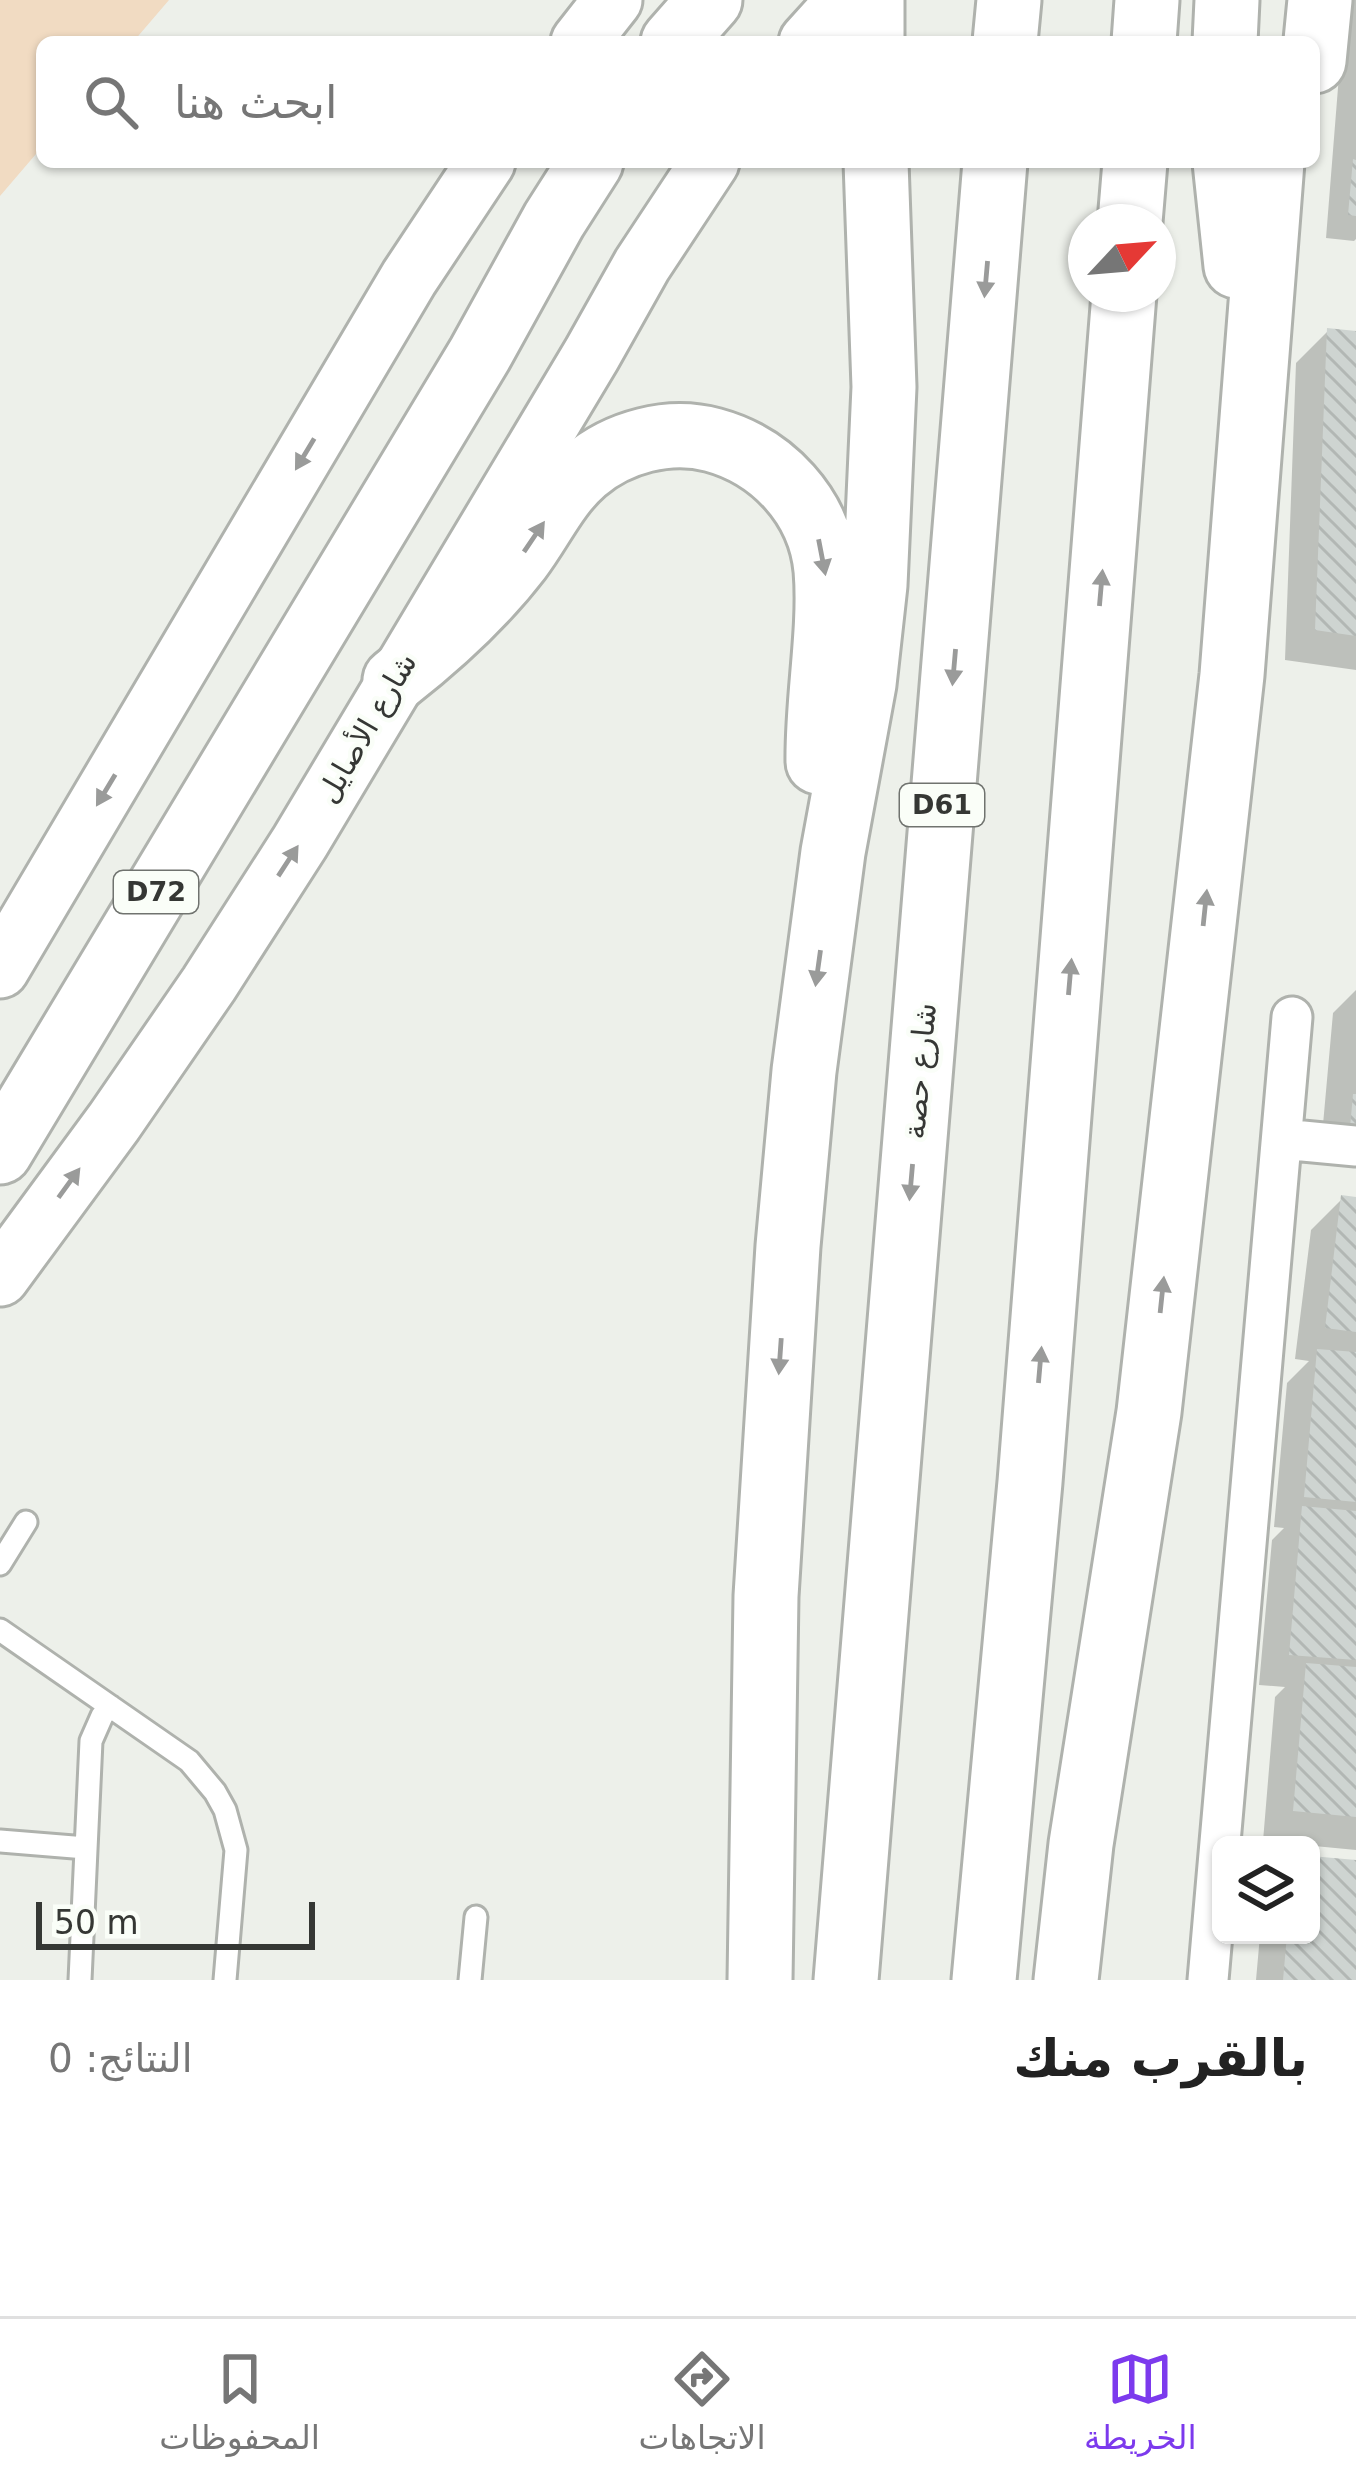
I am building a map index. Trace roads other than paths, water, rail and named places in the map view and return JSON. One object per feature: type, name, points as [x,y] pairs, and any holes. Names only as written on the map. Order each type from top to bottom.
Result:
[{"type":"main road","points":[[585,36],[613,0]]},
{"type":"main road","points":[[678,36],[710,0]]},
{"type":"main road","points":[[813,36],[846,0]]},
{"type":"main road","points":[[872,0],[872,36]]},
{"type":"main road","points":[[1006,36],[1009,0]]},
{"type":"main road","points":[[1145,36],[1148,0]]},
{"type":"main road","points":[[1225,36],[1227,0]]},
{"type":"main road","points":[[1283,36],[1286,0]]},
{"type":"main road","points":[[1316,36],[1320,0]]},
{"type":"main road","points":[[0,969],[409,278],[482,168]]},
{"type":"main road","name":"D72","points":[[0,1152],[587,168]]},
{"type":"main road","name":"شارع الأصايل","points":[[0,1277],[114,1122],[300,842],[642,265],[706,168]]},
{"type":"main road","points":[[760,1980],[766,1596],[803,1071],[833,852],[864,685],[880,506],[884,387],[876,168]]},
{"type":"main road","name":"شارع حصة","points":[[846,1980],[995,168]]},
{"type":"main road","points":[[1132,204],[1134,168]]},
{"type":"main road","points":[[1226,168],[1235,259],[1256,368]]},
{"type":"main road","points":[[1066,1980],[1082,1844],[1149,1412],[1232,674],[1272,168]]},
{"type":"main road","points":[[1232,674],[1262,505],[1301,168]]},
{"type":"main road","points":[[984,1980],[1030,1482],[1123,312]]},
{"type":"main road","points":[[395,680],[466,620],[527,549],[566,488],[606,455],[667,437],[706,438],[730,446],[776,473],[795,493],[820,540],[826,593],[818,771],[833,852]]},
{"type":"main road","points":[[1112,1655],[1112,1980]]},
{"type":"street","points":[[1208,1980],[1292,1017]]},
{"type":"street","points":[[1282,1138],[1356,1146]]},
{"type":"lane","points":[[0,1564],[26,1522]]},
{"type":"lane","points":[[0,1630],[189,1761],[215,1792],[236,1850],[224,1980]]},
{"type":"lane","points":[[80,1980],[91,1741],[110,1706]]},
{"type":"lane","points":[[0,1841],[86,1848]]},
{"type":"lane","points":[[470,1980],[476,1917]]}]
